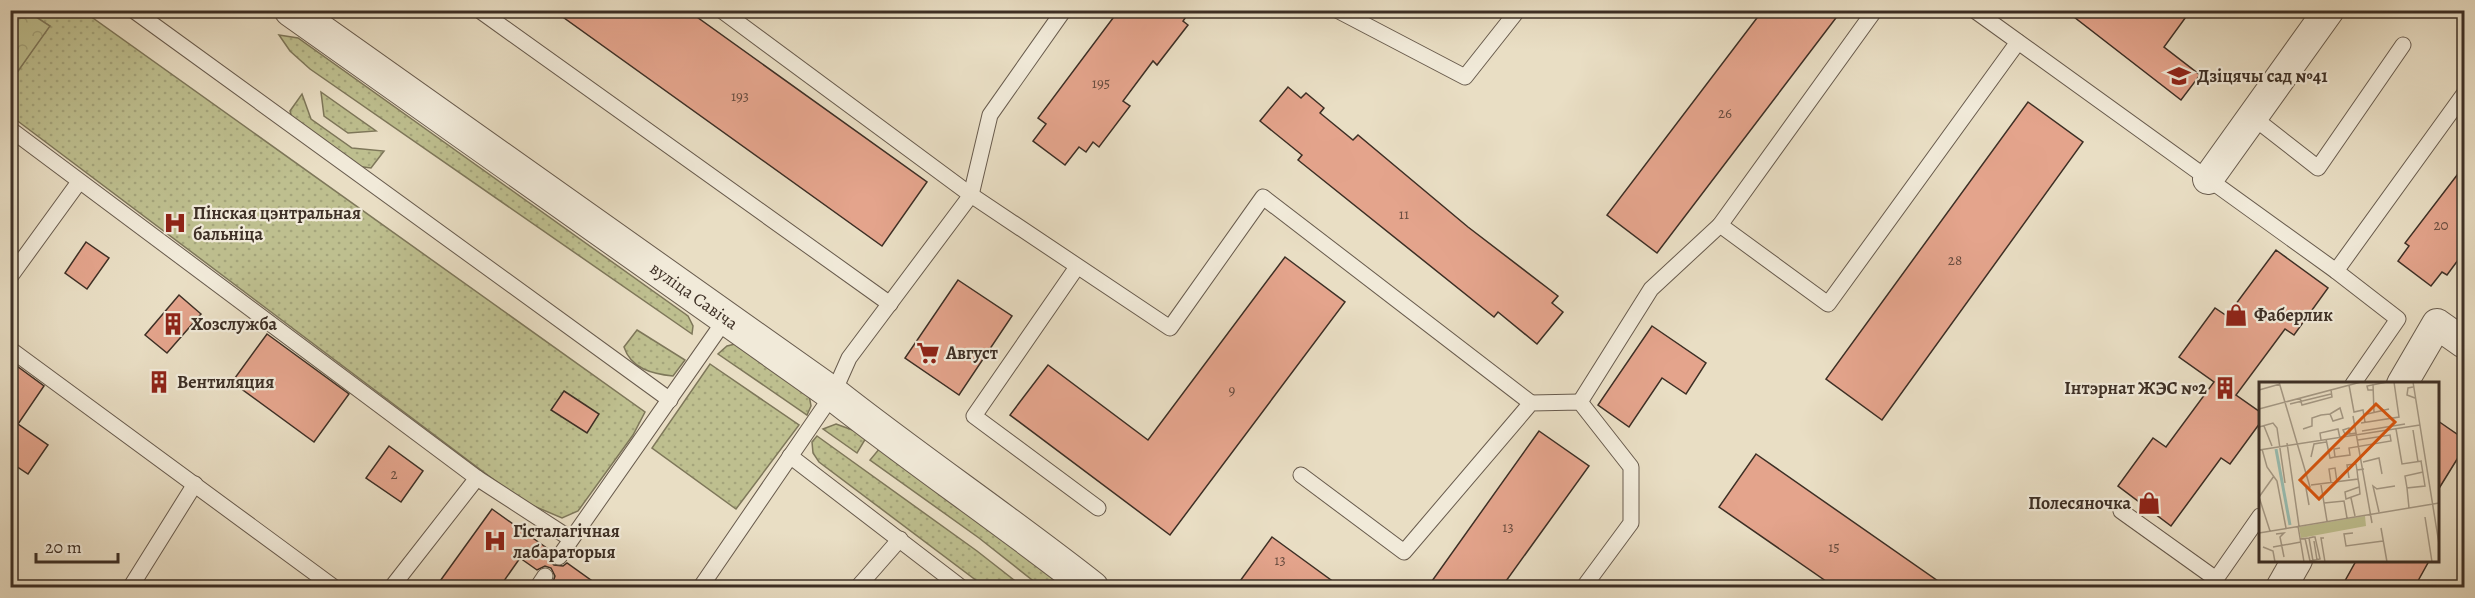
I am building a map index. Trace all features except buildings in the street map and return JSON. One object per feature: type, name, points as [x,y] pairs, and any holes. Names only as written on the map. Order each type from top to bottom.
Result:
[{"type":"street","name":"вуліца Савіча","points":[[291,10],[832,394],[893,441],[1005,520],[1092,588]]},
{"type":"street","points":[[2208,179],[2254,118],[2329,10]]},
{"type":"street","points":[[2403,381],[2437,324],[2464,343]]},
{"type":"street","points":[[2281,588],[2296,562]]},
{"type":"lane","points":[[133,10],[670,400]]},
{"type":"lane","points":[[479,10],[890,304]]},
{"type":"lane","points":[[721,10],[971,195],[1170,328],[1263,197],[1531,403],[1580,402]]},
{"type":"lane","points":[[700,588],[832,394],[849,358],[971,195],[990,115],[1064,10]]},
{"type":"lane","points":[[1338,10],[1465,77],[1518,10]]},
{"type":"lane","points":[[1580,402],[1651,289],[1720,225],[1875,10]]},
{"type":"lane","points":[[1974,10],[2398,319],[2354,382]]},
{"type":"lane","points":[[1720,225],[1828,304],[2018,42]]},
{"type":"lane","points":[[2254,118],[2318,168],[2403,45]]},
{"type":"lane","points":[[2336,272],[2464,94]]},
{"type":"lane","points":[[10,129],[477,478],[571,539]]},
{"type":"lane","points":[[10,277],[79,182]]},
{"type":"lane","points":[[1077,267],[974,416],[1098,508]]},
{"type":"lane","points":[[559,557],[726,320]]},
{"type":"lane","points":[[10,348],[335,588]]},
{"type":"lane","points":[[1580,402],[1630,467],[1631,490],[1631,523],[1583,588]]},
{"type":"lane","points":[[1301,475],[1404,552],[1531,403]]},
{"type":"lane","points":[[790,456],[962,588]]},
{"type":"lane","points":[[391,588],[477,478]]},
{"type":"lane","points":[[130,588],[195,484]]},
{"type":"lane","points":[[2121,512],[2216,579],[2259,517]]},
{"type":"lane","points":[[857,588],[900,539]]},
{"type":"green space","points":[[11,10],[27,11],[50,26],[11,81]]},
{"type":"green space","points":[[27,11],[83,11],[645,412],[633,435],[578,511],[562,518],[522,501],[11,116],[11,81],[49,26]]},
{"type":"green space","points":[[279,35],[298,38],[688,316],[693,326],[692,334],[310,69],[290,51]]},
{"type":"green space","points":[[321,92],[376,131],[348,133],[324,116]]},
{"type":"green space","points":[[302,94],[311,119],[352,148],[384,151],[371,168],[356,166],[293,122],[290,111]]},
{"type":"green space","points":[[637,330],[685,360],[673,376],[651,372],[632,361],[624,347]]},
{"type":"green space","points":[[735,344],[809,395],[811,406],[807,415],[718,354],[727,346]]},
{"type":"green space","points":[[710,364],[799,425],[736,509],[652,448]]},
{"type":"green space","points":[[836,424],[858,432],[866,438],[857,453],[823,429]]},
{"type":"green space","points":[[817,436],[977,551],[1023,587],[985,587],[819,462],[813,453],[812,442]]},
{"type":"green space","points":[[880,448],[1028,557],[1064,587],[1041,587],[979,538],[870,460]]},
{"type":"place","name":"Дзіцячы сад №41","points":[[2179,76]]},
{"type":"place","name":"Пінская цэнтральная бальніца","points":[[175,223]]},
{"type":"place","name":"Фаберлик","points":[[2236,315]]},
{"type":"place","name":"Хозслужба","points":[[173,324]]},
{"type":"place","name":"Август","points":[[928,353]]},
{"type":"place","name":"Вентиляция","points":[[159,382]]},
{"type":"place","name":"Інтэрнат ЖЭС №2","points":[[2225,388]]},
{"type":"place","name":"Полесяночка","points":[[2149,503]]},
{"type":"place","name":"Гісталагічная лабараторыя","points":[[495,541]]}]
